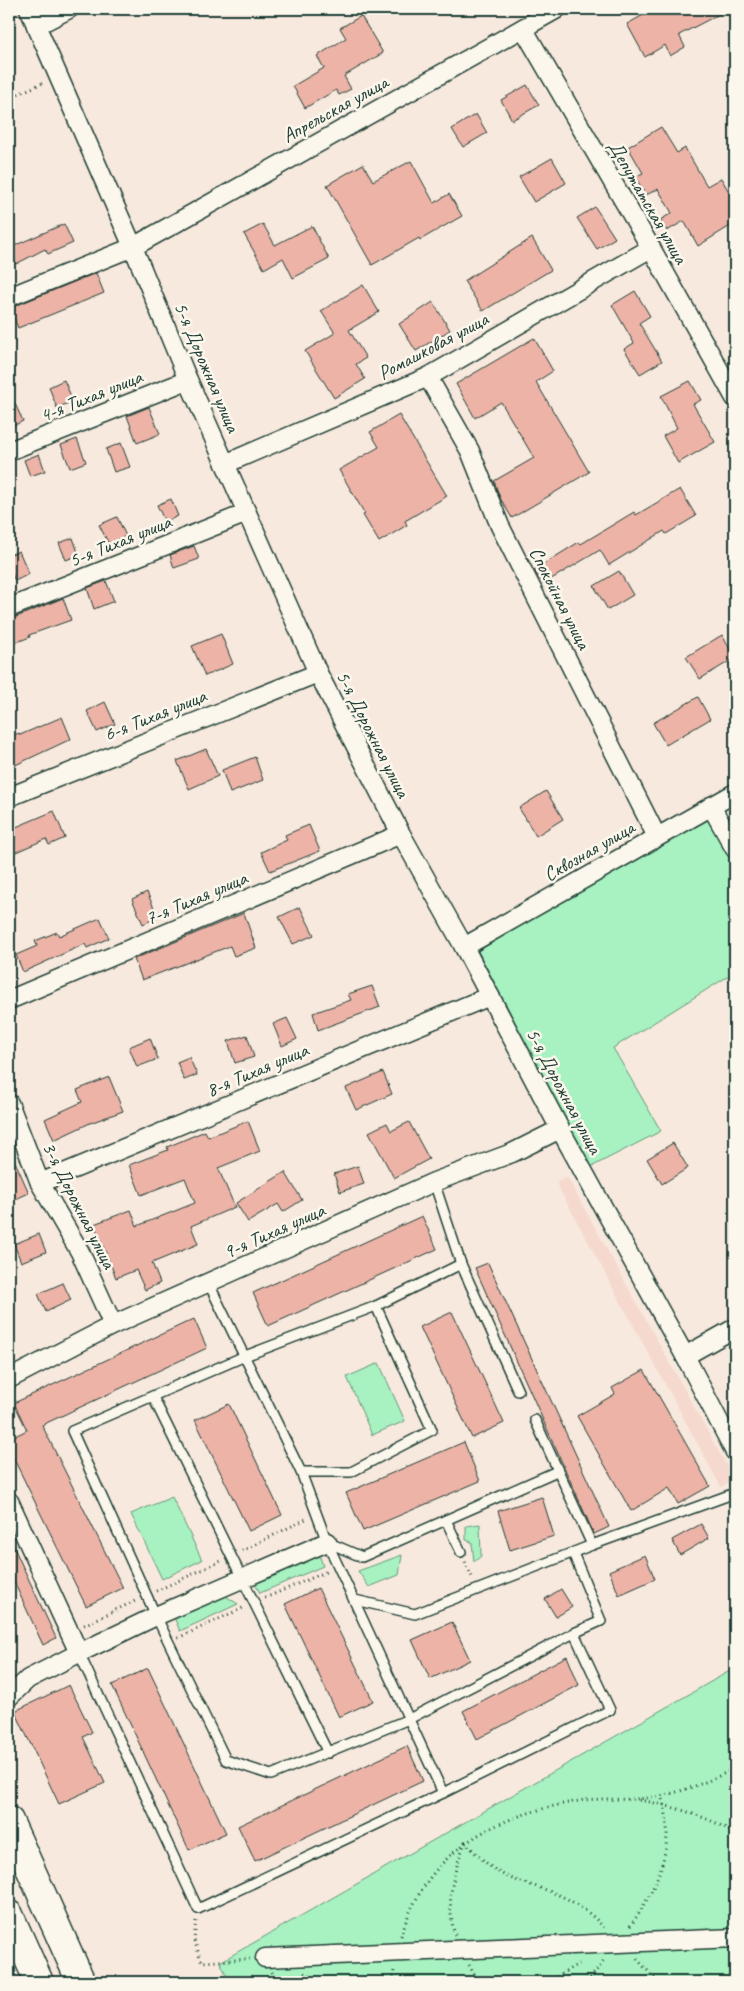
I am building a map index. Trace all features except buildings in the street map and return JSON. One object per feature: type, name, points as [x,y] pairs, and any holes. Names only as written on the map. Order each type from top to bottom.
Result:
[{"type":"main road","points":[[9,1821],[81,1982]]},
{"type":"main road","points":[[9,1915],[39,1982]]},
{"type":"street","name":"5-я Дорожная улица","points":[[29,9],[133,247],[188,380],[318,673],[401,834],[464,947],[735,1452]]},
{"type":"street","points":[[36,26],[68,9]]},
{"type":"street","name":"Апрельская улица","points":[[9,296],[133,247],[557,9]]},
{"type":"street","name":"Депутатская улица","points":[[522,28],[651,248],[735,398]]},
{"type":"street","name":"Ромашковая улица","points":[[226,464],[428,377],[651,248]]},
{"type":"street","name":"Спокойная улица","points":[[428,377],[470,451],[500,526],[657,837]]},
{"type":"street","name":"4-я Тихая улица","points":[[9,452],[188,380]]},
{"type":"street","name":"5-я Тихая улица","points":[[9,608],[247,513]]},
{"type":"street","name":"6-я Тихая улица","points":[[9,797],[318,673]]},
{"type":"street","name":"Сквозная улица","points":[[464,947],[735,792]]},
{"type":"street","points":[[711,806],[735,849]]},
{"type":"street","name":"7-я Тихая улица","points":[[9,1000],[401,834]]},
{"type":"street","name":"8-я Тихая улица","points":[[40,1184],[490,996]]},
{"type":"street","name":"3-я Дорожная улица","points":[[9,1103],[40,1184],[80,1252],[113,1325]]},
{"type":"street","name":"9-я Тихая улица","points":[[9,1379],[113,1325],[209,1284],[434,1182],[512,1153],[560,1129]]},
{"type":"street","points":[[685,1356],[735,1328]]},
{"type":"street","points":[[9,1501],[79,1653]]},
{"type":"street","points":[[9,1697],[28,1679],[79,1653],[156,1616],[327,1542]]},
{"type":"street","points":[[9,1680],[28,1679]]},
{"type":"street","points":[[265,1958],[735,1938]]},
{"type":"lane","points":[[434,1182],[461,1264],[518,1391]]},
{"type":"lane","points":[[461,1264],[376,1306],[245,1356],[72,1431],[146,1595],[226,1760],[271,1775],[409,1719],[574,1633],[601,1621],[573,1553]]},
{"type":"lane","points":[[209,1284],[300,1472],[327,1542],[443,1793]]},
{"type":"lane","points":[[300,1472],[351,1472],[432,1430],[376,1306]]},
{"type":"lane","points":[[153,1397],[328,1753]]},
{"type":"lane","points":[[534,1420],[592,1545]]},
{"type":"lane","points":[[327,1542],[362,1557],[557,1471]]},
{"type":"lane","points":[[355,1600],[414,1614],[592,1545],[735,1493]]},
{"type":"lane","points":[[446,1520],[461,1552]]},
{"type":"lane","points":[[79,1653],[198,1909],[443,1793],[610,1710],[574,1633]]},
{"type":"path","points":[[9,98],[58,76]]},
{"type":"path","points":[[70,1632],[232,1556],[316,1514]]},
{"type":"path","points":[[461,1552],[478,1590]]},
{"type":"path","points":[[393,1982],[396,1952],[408,1915],[421,1890],[440,1867],[465,1842],[517,1816],[551,1806],[587,1800],[636,1799],[661,1796],[701,1784],[735,1768]]},
{"type":"path","points":[[586,1982],[603,1964],[649,1896],[661,1870],[665,1847],[664,1805],[661,1796]]},
{"type":"path","points":[[636,1799],[664,1805],[702,1817],[735,1833]]},
{"type":"path","points":[[465,1842],[478,1856],[498,1871],[521,1882],[554,1893],[578,1905],[600,1922],[617,1943],[637,1959],[658,1982]]},
{"type":"path","points":[[465,1842],[452,1882],[450,1904],[454,1932],[461,1950],[479,1982]]},
{"type":"path","points":[[198,1909],[194,1940],[202,1962],[265,1958]]},
{"type":"shaded area","points":[[567,1177],[734,1479],[721,1487],[556,1183]]},
{"type":"green space","points":[[706,816],[735,868],[735,972],[613,1048],[661,1131],[591,1167],[478,951]]},
{"type":"green space","points":[[379,1363],[405,1421],[372,1435],[347,1377]]},
{"type":"green space","points":[[172,1497],[202,1560],[162,1579],[131,1514]]},
{"type":"green space","points":[[480,1524],[481,1556],[474,1562],[472,1542],[466,1540],[466,1526]]},
{"type":"green space","points":[[319,1554],[323,1566],[260,1593],[254,1582]]},
{"type":"green space","points":[[402,1555],[399,1575],[369,1587],[358,1571]]},
{"type":"green space","points":[[224,1595],[238,1604],[180,1631],[173,1615]]},
{"type":"green space","points":[[735,1668],[735,1982],[230,1982],[220,1962]]}]
